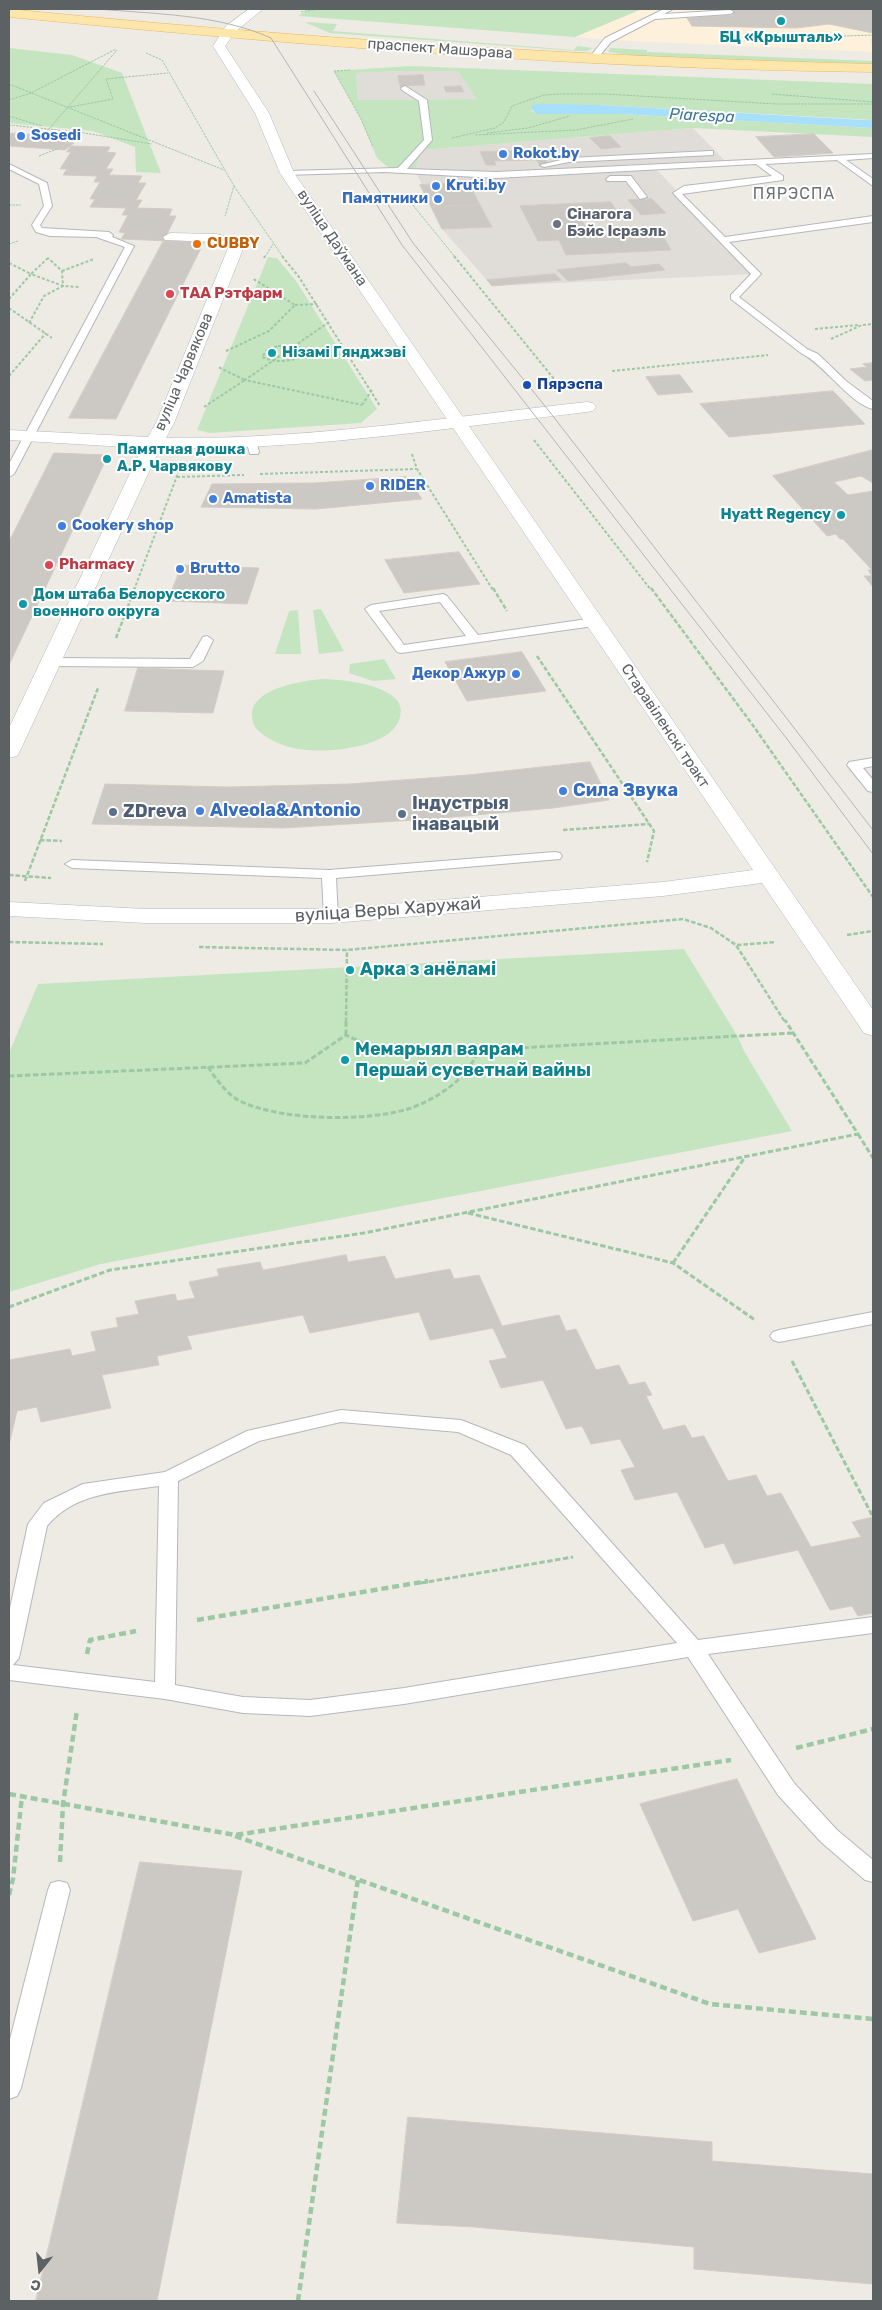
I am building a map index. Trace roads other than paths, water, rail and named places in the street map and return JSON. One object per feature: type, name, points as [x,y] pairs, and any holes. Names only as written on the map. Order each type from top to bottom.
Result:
[{"type":"main road","points":[[213,42],[257,9]]},
{"type":"main road","name":"праспект Машэрава","points":[[9,13],[213,42],[597,58],[807,71],[873,78]]},
{"type":"main road","name":"праспект Машэрава","points":[[9,24],[486,63],[807,71],[873,68]]},
{"type":"main road","name":"вуліца Даўмана","points":[[213,42],[262,114],[287,173],[457,422]]},
{"type":"main road","name":"вуліца Чарвякова","points":[[9,751],[154,442],[165,423],[237,244],[217,238],[170,237]]},
{"type":"main road","points":[[9,435],[253,446],[587,407]]},
{"type":"main road","name":"Старавіленскі тракт","points":[[457,422],[873,1028]]},
{"type":"main road","name":"вуліца Веры Харужай","points":[[9,909],[146,916],[332,916],[663,890],[767,875]]},
{"type":"lane","points":[[597,58],[609,47],[610,44],[607,42],[649,17],[670,9]]},
{"type":"lane","points":[[649,17],[730,12]]},
{"type":"lane","points":[[401,170],[428,140],[423,100],[405,88]]},
{"type":"lane","points":[[496,176],[569,160],[710,153]]},
{"type":"lane","points":[[496,176],[760,164],[873,156]]},
{"type":"lane","points":[[840,159],[873,183]]},
{"type":"lane","points":[[760,164],[780,178],[684,189],[677,193],[756,274],[734,297],[804,351],[815,356],[842,383],[873,406]]},
{"type":"lane","points":[[9,166],[43,183],[48,206],[36,225],[39,230],[50,233],[123,235]]},
{"type":"lane","points":[[287,173],[401,170],[496,176],[543,182],[628,178],[644,197]]},
{"type":"lane","points":[[721,240],[873,219]]},
{"type":"lane","points":[[9,474],[130,246],[98,235]]},
{"type":"lane","points":[[474,638],[443,598],[371,609],[401,649],[594,622]]},
{"type":"lane","points":[[51,662],[106,664],[193,663],[199,658],[207,640]]},
{"type":"lane","points":[[873,762],[854,765],[873,788]]},
{"type":"lane","points":[[72,864],[329,874],[555,856]]},
{"type":"lane","points":[[329,874],[332,916]]},
{"type":"lane","points":[[779,1336],[873,1318]]},
{"type":"lane","points":[[9,1658],[38,1524],[51,1508],[83,1491],[169,1478],[254,1436],[341,1416],[461,1426],[518,1450],[693,1648],[786,1789],[829,1836],[873,1873]]},
{"type":"lane","points":[[165,1692],[169,1478]]},
{"type":"lane","points":[[9,1672],[165,1692],[243,1705],[310,1708],[414,1694],[693,1648],[873,1625]]},
{"type":"lane","points":[[9,2088],[59,1890]]},
{"type":"water","name":"Piarespa","points":[[532,105],[599,105],[873,120],[873,128],[621,114],[536,114],[531,108]]},
{"type":"tram line","points":[[97,9],[186,16],[229,24],[271,38],[402,245],[787,739],[873,854]]},
{"type":"tram line","points":[[314,91],[413,243],[549,411],[873,830]]},
{"type":"place","name":"БЦ «Крышталь»","points":[[781,21]]},
{"type":"place","name":"Sosedi","points":[[21,136]]},
{"type":"place","name":"Rokot.by","points":[[503,154]]},
{"type":"place","name":"Kruti.by","points":[[436,186]]},
{"type":"place","name":"Памятники","points":[[438,199]]},
{"type":"place","name":"Сінагога Бэйс Ісраэль","points":[[557,224]]},
{"type":"place","name":"CUBBY","points":[[197,244]]},
{"type":"place","name":"ТАА Рэтфарм","points":[[170,294]]},
{"type":"place","name":"Нізамі Гянджэві","points":[[272,353]]},
{"type":"place","name":"Пярэспа","points":[[527,385]]},
{"type":"place","name":"Памятная дошка А.Р. Чарвякову","points":[[107,459]]},
{"type":"place","name":"RIDER","points":[[370,486]]},
{"type":"place","name":"Amatista","points":[[213,499]]},
{"type":"place","name":"Hyatt Regency","points":[[841,515]]},
{"type":"place","name":"Cookery shop","points":[[62,526]]},
{"type":"place","name":"Pharmacy","points":[[49,565]]},
{"type":"place","name":"Brutto","points":[[180,569]]},
{"type":"place","name":"Дом штаба Белорусского военного округа","points":[[23,604]]},
{"type":"place","name":"Декор Ажур","points":[[516,674]]},
{"type":"place","name":"Сила Звука","points":[[563,791]]},
{"type":"place","name":"Alveola&Antonio","points":[[200,811]]},
{"type":"place","name":"ZDreva","points":[[113,812]]},
{"type":"place","name":"Індустрыя інавацый","points":[[402,814]]},
{"type":"place","name":"Арка з анёламі","points":[[350,970]]},
{"type":"place","name":"Мемарыял ваярам Першай сусветнай вайны","points":[[345,1060]]},
{"type":"district","name":"ПЯРЭСПА","points":[[794,194]]}]
